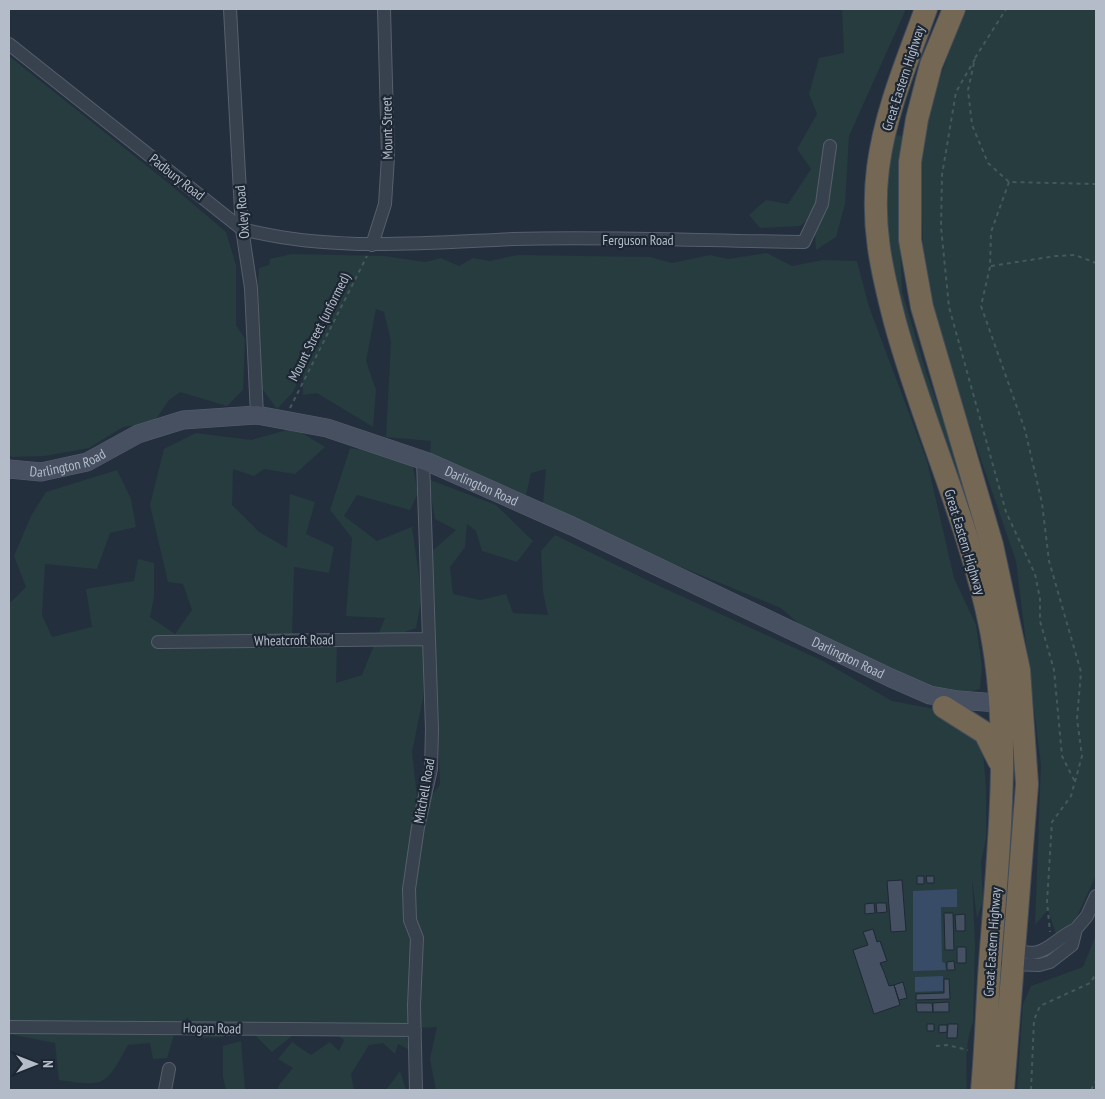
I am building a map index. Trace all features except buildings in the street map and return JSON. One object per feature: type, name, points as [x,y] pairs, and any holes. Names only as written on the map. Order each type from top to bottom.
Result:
[{"type":"highway","name":"Great Eastern Highway","points":[[926,9],[886,124],[878,169],[876,204],[878,252],[884,283],[907,368],[972,557],[1027,784],[1003,1090]]},
{"type":"highway","name":"Great Eastern Highway","points":[[954,9],[931,65],[917,118],[910,162],[910,240],[922,307],[992,545],[1019,670],[1001,764],[982,1090]]},
{"type":"highway","points":[[937,701],[985,733],[1001,764]]},
{"type":"street","name":"Oxley Road","points":[[230,9],[242,229],[251,288],[257,415]]},
{"type":"street","name":"Mount Street","points":[[372,245],[385,204],[388,158],[384,9]]},
{"type":"street","name":"Padbury Road","points":[[9,44],[242,229],[276,238],[372,245]]},
{"type":"street","name":"Ferguson Road","points":[[372,245],[514,239],[804,242],[822,204],[830,146]]},
{"type":"street","name":"Darlington Road","points":[[9,469],[41,472],[87,462],[138,434],[184,420],[257,415],[328,428],[423,460],[572,526],[968,716],[1011,713]]},
{"type":"street","name":"Mitchell Road","points":[[416,1090],[414,1005],[417,938],[410,920],[409,889],[418,827],[431,769],[423,460]]},
{"type":"street","name":"Wheatcroft Road","points":[[158,642],[429,639]]},
{"type":"street","points":[[991,952],[1014,958],[1038,952],[1057,943],[1076,929],[1087,916],[1096,896]]},
{"type":"street","points":[[991,952],[1039,965],[1050,962],[1072,944],[1076,929]]},
{"type":"street","name":"Hogan Road","points":[[9,1027],[415,1030]]},
{"type":"street","points":[[165,1090],[169,1069]]},
{"type":"path","points":[[1006,9],[956,92],[942,175],[941,227],[949,307],[1006,512],[1036,574],[1040,599],[1040,621],[1054,670],[1062,756],[1075,782]]},
{"type":"path","points":[[975,59],[968,90],[972,125],[988,163],[1009,182],[1096,184]]},
{"type":"path","points":[[1009,182],[991,232],[990,267],[981,306],[1024,430],[1042,503],[1050,561],[1081,672],[1077,719],[1082,756],[1071,796],[1052,822],[1047,902],[1050,935],[1057,943]]},
{"type":"path","name":"Mount Street (unformed)","points":[[284,419],[372,245]]},
{"type":"path","points":[[990,267],[1056,256],[1075,255],[1096,263]]},
{"type":"path","points":[[1031,1090],[1034,1020],[1040,1006],[1090,983],[1096,974]]},
{"type":"path","points":[[936,1046],[947,1045],[968,1050]]},
{"type":"path","points":[[1092,1090],[1096,1081]]},
{"type":"green space","points":[[842,9],[906,9],[849,136],[845,204],[836,237],[816,250],[817,212],[800,226],[760,228],[749,215],[766,200],[788,204],[811,169],[797,149],[817,114],[809,94],[819,58],[844,53]]},
{"type":"green space","points":[[964,9],[1096,9],[1096,875],[1075,921],[1056,934],[1048,910],[1035,925],[1041,765],[1016,561],[945,355],[923,262],[921,169],[926,118]]},
{"type":"green space","points":[[9,56],[167,182],[226,232],[236,265],[236,325],[245,339],[243,390],[227,406],[180,392],[169,400],[154,422],[123,427],[89,448],[45,456],[12,457],[9,455]]},
{"type":"green space","points":[[895,135],[903,136],[898,193],[902,292],[927,375],[971,498],[984,545],[977,550],[892,282],[885,195]]},
{"type":"green space","points":[[767,253],[792,266],[823,260],[857,261],[869,307],[927,461],[954,578],[976,625],[982,667],[980,689],[956,695],[809,633],[781,608],[659,558],[543,503],[546,469],[531,473],[526,495],[430,456],[431,441],[386,437],[391,341],[384,312],[376,309],[366,361],[376,390],[373,427],[317,393],[303,395],[303,370],[293,392],[277,409],[261,387],[258,282],[259,268],[269,265],[270,259],[291,254],[384,256],[425,262],[441,258],[459,266],[473,258],[490,261],[517,255],[650,257],[672,263],[710,255],[728,259]]},
{"type":"green space","points":[[294,428],[325,447],[295,474],[264,469],[254,476],[233,469],[232,505],[259,532],[287,548],[290,494],[315,502],[306,534],[334,547],[329,573],[294,567],[292,636],[337,640],[336,683],[362,675],[385,618],[346,616],[352,538],[330,510],[350,448],[411,458],[418,493],[410,510],[357,495],[344,516],[377,541],[412,527],[422,597],[416,628],[396,635],[425,639],[423,698],[412,752],[419,814],[440,784],[431,552],[456,530],[435,519],[428,479],[496,505],[533,541],[517,562],[482,551],[476,531],[467,524],[465,547],[450,567],[453,594],[480,600],[506,594],[513,613],[548,615],[543,592],[541,551],[555,535],[657,585],[823,661],[892,701],[945,711],[982,740],[986,787],[986,839],[981,862],[983,901],[977,918],[972,878],[975,945],[973,1022],[967,1056],[967,1090],[436,1090],[430,1059],[437,1027],[418,1028],[405,1034],[410,1050],[398,1044],[395,1054],[383,1043],[369,1045],[351,1074],[354,1090],[278,1090],[279,1085],[293,1068],[278,1059],[292,1042],[311,1055],[330,1042],[339,1051],[344,1040],[326,1026],[297,1032],[272,1052],[253,1033],[235,1027],[223,1037],[202,1038],[187,1017],[174,1035],[167,1058],[153,1059],[150,1043],[128,1045],[108,1076],[95,1083],[86,1083],[59,1080],[55,1043],[9,1034],[9,604],[26,587],[14,556],[31,516],[46,492],[117,470],[131,499],[136,527],[110,533],[97,569],[45,564],[42,615],[52,637],[92,627],[86,589],[134,581],[138,559],[154,563],[154,597],[150,617],[175,634],[192,610],[183,584],[168,582],[150,505],[164,449],[196,433],[251,440]]},
{"type":"green space","points":[[1096,935],[1096,1090],[1017,1090],[1023,1004],[1031,986],[1083,967]]},
{"type":"green space","points":[[241,1041],[245,1090],[226,1090],[223,1077],[223,1046]]},
{"type":"green space","points":[[400,1071],[406,1090],[386,1090]]},
{"type":"water","points":[[957,889],[957,907],[941,907],[942,962],[945,963],[946,970],[913,971],[913,891]]},
{"type":"water","points":[[943,976],[943,991],[915,992],[915,977]]}]
